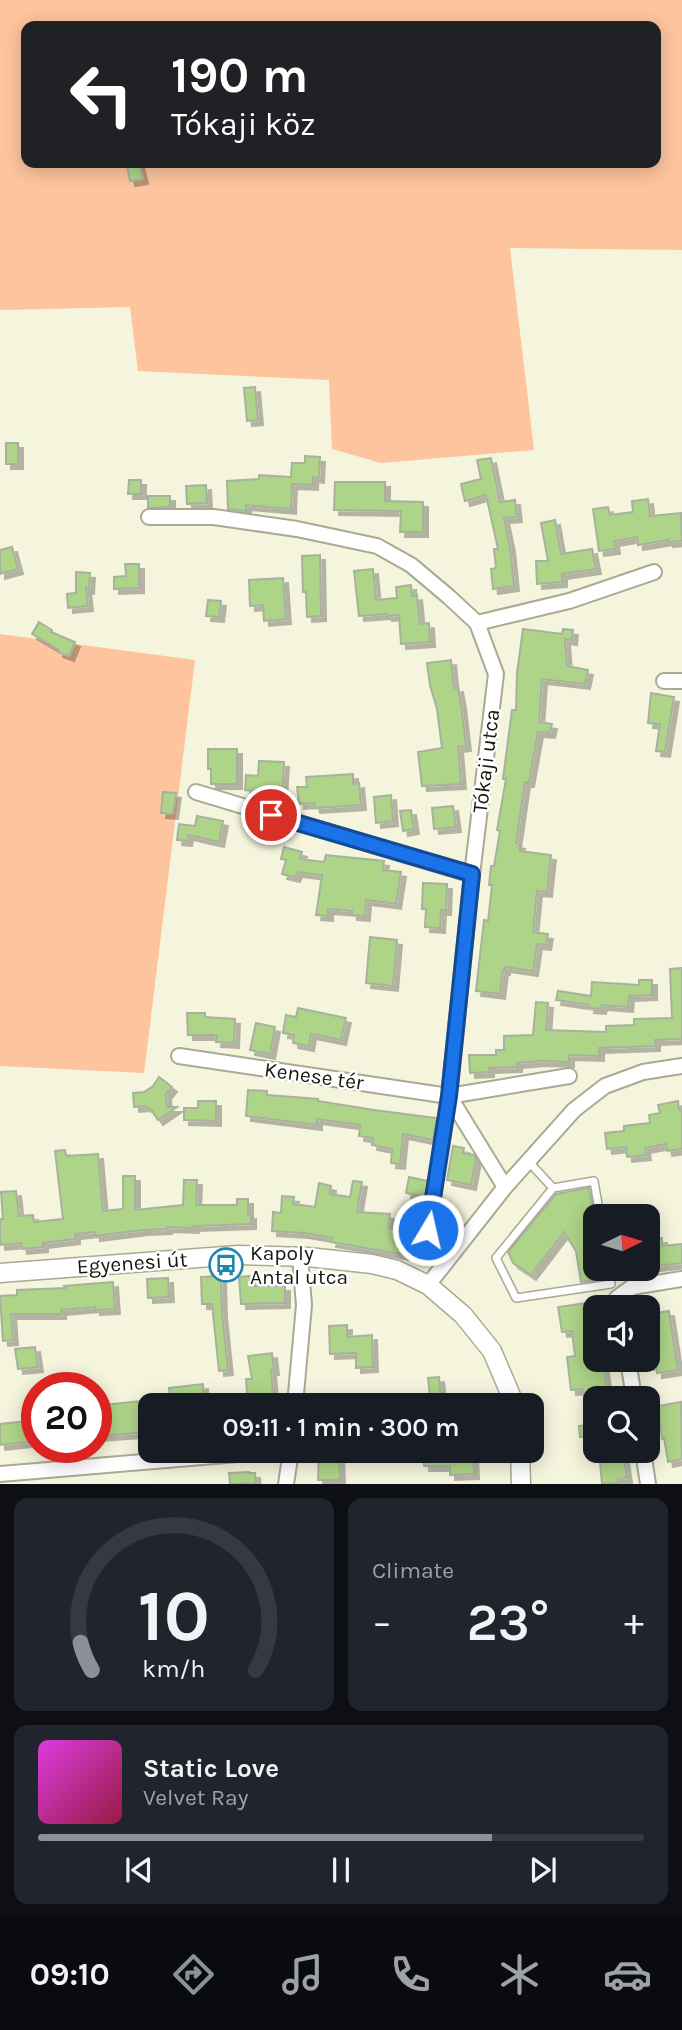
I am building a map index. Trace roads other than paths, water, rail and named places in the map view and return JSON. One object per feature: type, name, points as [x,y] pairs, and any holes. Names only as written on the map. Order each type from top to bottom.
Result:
[{"type":"street","name":"Tókaji utca","points":[[149,517],[214,517],[297,528],[377,546],[411,565],[477,623],[496,674],[449,1096]]},
{"type":"street","points":[[477,623],[569,601],[654,572]]},
{"type":"street","points":[[664,681],[682,681]]},
{"type":"street","points":[[196,792],[472,874]]},
{"type":"street","name":"Kenese tér","points":[[179,1056],[449,1096],[569,1076]]},
{"type":"street","points":[[428,1285],[505,1187],[574,1110],[605,1086],[643,1072],[682,1066]]},
{"type":"street","points":[[449,1096],[505,1187]]},
{"type":"street","name":"Egyenesi út","points":[[0,1273],[238,1255],[300,1257],[372,1264],[397,1270],[428,1285],[463,1315],[492,1351],[510,1393]]},
{"type":"street","points":[[296,1393],[304,1305],[300,1257]]},
{"type":"street","points":[[621,1295],[632,1287],[682,1279]]},
{"type":"street","points":[[0,1474],[138,1462]]},
{"type":"street","points":[[286,1484],[289,1463]]},
{"type":"street","points":[[520,1463],[521,1484]]},
{"type":"street","points":[[645,1463],[648,1484]]},
{"type":"lane","name":"Tókaji utca","points":[[424,1256],[449,1096]]},
{"type":"lane","points":[[528,1161],[553,1188]]},
{"type":"lane","points":[[598,1204],[594,1181],[553,1188],[496,1258],[516,1298],[611,1281]]},
{"type":"place","name":"Kapoly Antal utca","points":[[226,1265]]}]
